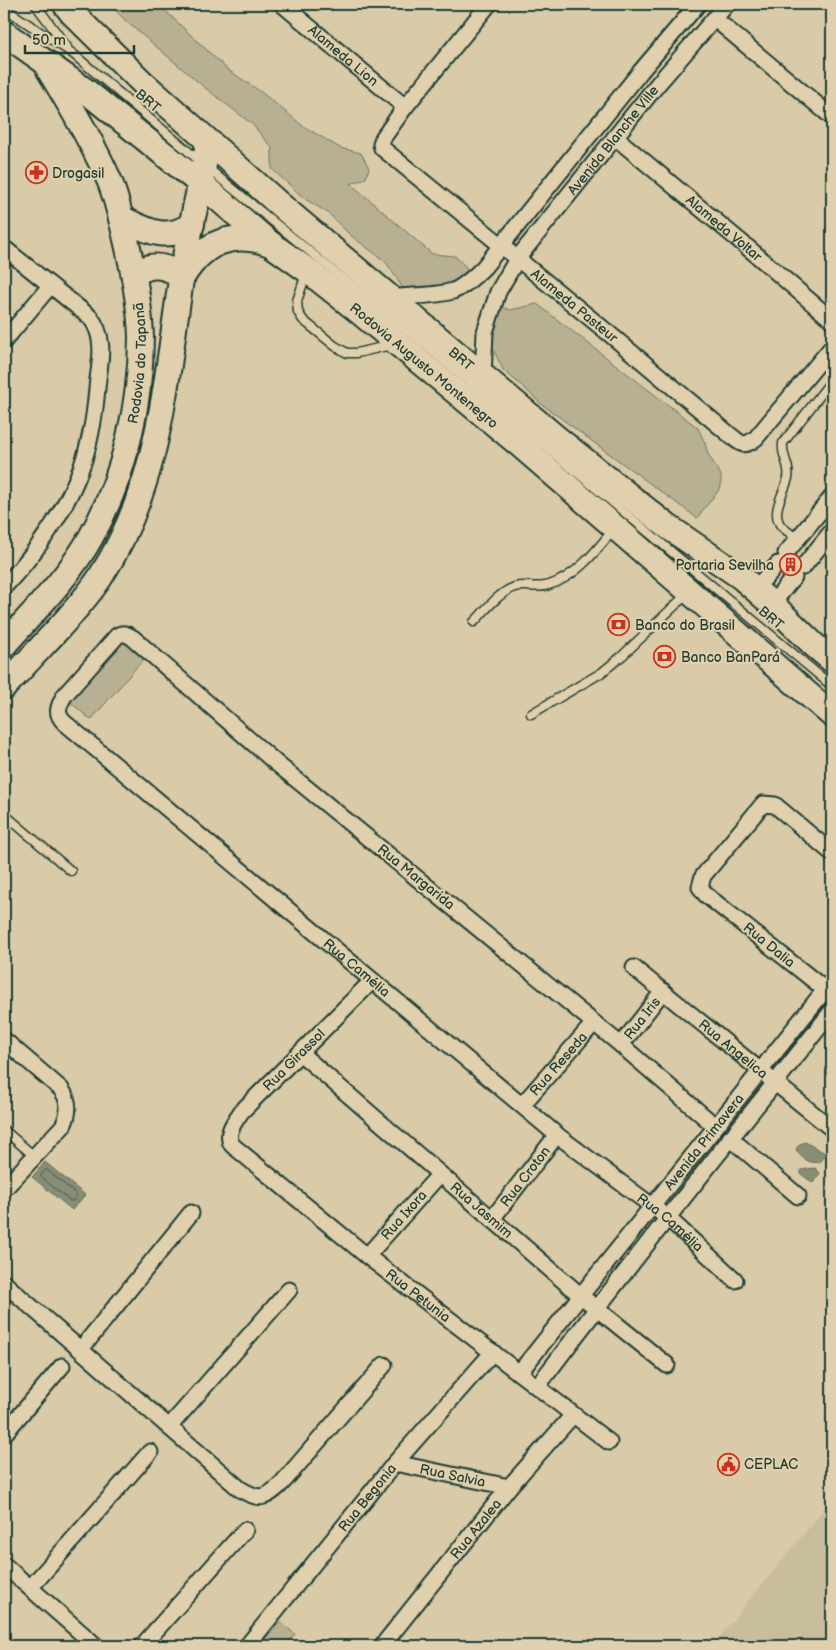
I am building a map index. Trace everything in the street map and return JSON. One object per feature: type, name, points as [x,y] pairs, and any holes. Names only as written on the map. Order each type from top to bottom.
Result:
[{"type":"main road","name":"Rodovia Augusto Montenegro","points":[[69,7],[143,83],[204,163],[272,245],[307,270],[520,445],[832,715]]},
{"type":"main road","name":"Rodovia Augusto Montenegro","points":[[4,33],[86,91],[204,163],[390,298],[616,486],[667,526],[741,577],[832,660]]},
{"type":"main road","name":"Rodovia do Tapanã","points":[[4,645],[80,555],[92,536],[109,499],[130,438],[138,392],[141,336],[134,275],[121,218],[110,184],[97,156],[68,101],[44,62]]},
{"type":"main road","name":"Rodovia do Tapanã","points":[[4,687],[100,578],[125,534],[138,503],[151,462],[165,397],[182,277],[204,163]]},
{"type":"main road","points":[[121,218],[150,231],[163,234],[178,232],[192,224]]},
{"type":"main road","points":[[134,275],[148,267],[164,266],[182,277],[191,262],[204,250],[220,242],[238,238],[256,239],[272,245]]},
{"type":"street","name":"Alameda Lion","points":[[282,4],[405,107]]},
{"type":"street","points":[[405,107],[489,4]]},
{"type":"street","name":"Avenida Blanche Ville","points":[[390,298],[429,295],[454,290],[475,276],[641,71],[698,4]]},
{"type":"street","name":"Avenida Blanche Ville","points":[[483,377],[485,332],[493,304],[503,282],[517,259],[657,85],[727,4]]},
{"type":"street","points":[[715,19],[832,116]]},
{"type":"street","points":[[641,71],[657,85]]},
{"type":"street","name":"Alameda Pasteur","points":[[405,107],[383,138],[382,148],[743,444],[749,444],[756,438],[832,347]]},
{"type":"street","name":"Alameda Voltar","points":[[615,137],[832,320]]},
{"type":"street","points":[[4,248],[90,317],[98,329],[101,348],[92,426],[83,462],[66,504],[36,548],[4,587]]},
{"type":"street","points":[[484,267],[503,282]]},
{"type":"street","points":[[4,341],[50,286]]},
{"type":"street","points":[[764,597],[782,558],[832,497]]},
{"type":"street","points":[[764,597],[803,566],[832,530]]},
{"type":"street","points":[[798,539],[811,548],[803,566]]},
{"type":"street","name":"Rua Margarida","points":[[118,636],[126,634],[142,645],[276,762],[621,1045],[715,1126]]},
{"type":"street","name":"Rua Camélia","points":[[118,636],[64,696],[59,705],[59,716],[65,723],[557,1135],[668,1218],[735,1280]]},
{"type":"street","name":"Rua Dalia","points":[[830,989],[706,895],[700,887],[703,876],[760,807],[766,804],[775,805],[832,853]]},
{"type":"street","name":"Rua Angelica","points":[[634,968],[832,1130]]},
{"type":"street","name":"Rua Girassol","points":[[232,1145],[228,1136],[241,1112],[372,981]]},
{"type":"street","name":"Avenida Primavera","points":[[519,1373],[760,1070],[830,989]]},
{"type":"street","name":"Rua Iris","points":[[621,1045],[663,991]]},
{"type":"street","name":"Avenida Primavera","points":[[537,1388],[730,1138],[832,1011]]},
{"type":"street","name":"Rua Reseda","points":[[522,1106],[594,1023]]},
{"type":"street","points":[[4,1040],[54,1082],[66,1096],[68,1109],[67,1118],[63,1126],[4,1189]]},
{"type":"street","name":"Rua Jasmim","points":[[300,1053],[580,1295],[667,1365]]},
{"type":"street","name":"Rua Croton","points":[[492,1219],[557,1135]]},
{"type":"street","points":[[730,1138],[798,1196]]},
{"type":"street","name":"Rua Petunia","points":[[232,1145],[367,1256],[609,1442]]},
{"type":"street","name":"Rua Ixora","points":[[367,1256],[440,1174]]},
{"type":"street","points":[[81,1349],[191,1213]]},
{"type":"street","points":[[4,1283],[240,1489],[251,1496],[265,1497],[272,1493],[384,1365]]},
{"type":"street","points":[[169,1427],[289,1290]]},
{"type":"street","name":"Rua Begonia","points":[[247,1646],[395,1463],[494,1352]]},
{"type":"street","points":[[4,1434],[62,1366]]},
{"type":"street","name":"Rua Azalea","points":[[382,1646],[509,1487],[573,1415]]},
{"type":"street","points":[[30,1588],[150,1452]]},
{"type":"street","name":"Rua Salvia","points":[[395,1463],[509,1487]]},
{"type":"street","points":[[142,1646],[245,1530]]},
{"type":"street","points":[[4,1566],[96,1646]]},
{"type":"lane","name":"BRT","points":[[35,4],[72,53]]},
{"type":"lane","name":"BRT","points":[[4,8],[72,53],[832,686]]},
{"type":"lane","points":[[307,270],[297,301],[298,312],[303,320],[328,341],[347,353],[358,353],[396,343]]},
{"type":"lane","points":[[798,539],[781,526],[777,516],[778,507],[788,478],[787,463],[782,452],[783,443],[832,380]]},
{"type":"lane","points":[[474,622],[503,594],[515,587],[549,585],[566,577],[592,556],[616,527]]},
{"type":"lane","points":[[531,714],[601,674],[690,592]]},
{"type":"lane","points":[[4,814],[71,871]]},
{"type":"lane","points":[[4,1130],[34,1156]]},
{"type":"shaded area","points":[[109,4],[158,4],[228,70],[261,92],[303,126],[340,148],[361,153],[369,168],[366,178],[351,184],[432,254],[455,256],[475,276],[454,290],[408,296],[386,262],[349,234],[328,213],[305,199],[272,169],[272,148],[252,124],[204,87],[127,22]]},
{"type":"shaded area","points":[[493,304],[510,310],[537,304],[698,428],[708,454],[721,475],[721,487],[697,518],[540,403],[503,370],[485,332]]},
{"type":"shaded area","points":[[126,635],[148,654],[91,720],[69,701]]},
{"type":"shaded area","points":[[832,1500],[832,1646],[712,1646],[742,1609]]},
{"type":"shaded area","points":[[280,1622],[295,1634],[285,1646],[260,1646]]},
{"type":"water","points":[[805,1142],[825,1153],[820,1162],[816,1163],[806,1160],[798,1153],[796,1149]]},
{"type":"water","points":[[45,1162],[85,1195],[72,1210],[32,1177]]},
{"type":"water","points":[[815,1168],[820,1173],[813,1183],[801,1174],[801,1170]]},
{"type":"place","name":"Drogasil","points":[[36,173]]},
{"type":"place","name":"Portaria Sevilha","points":[[790,565]]},
{"type":"place","name":"Banco do Brasil","points":[[619,625]]},
{"type":"place","name":"Banco BanPará","points":[[665,657]]},
{"type":"place","name":"CEPLAC","points":[[728,1464]]}]
